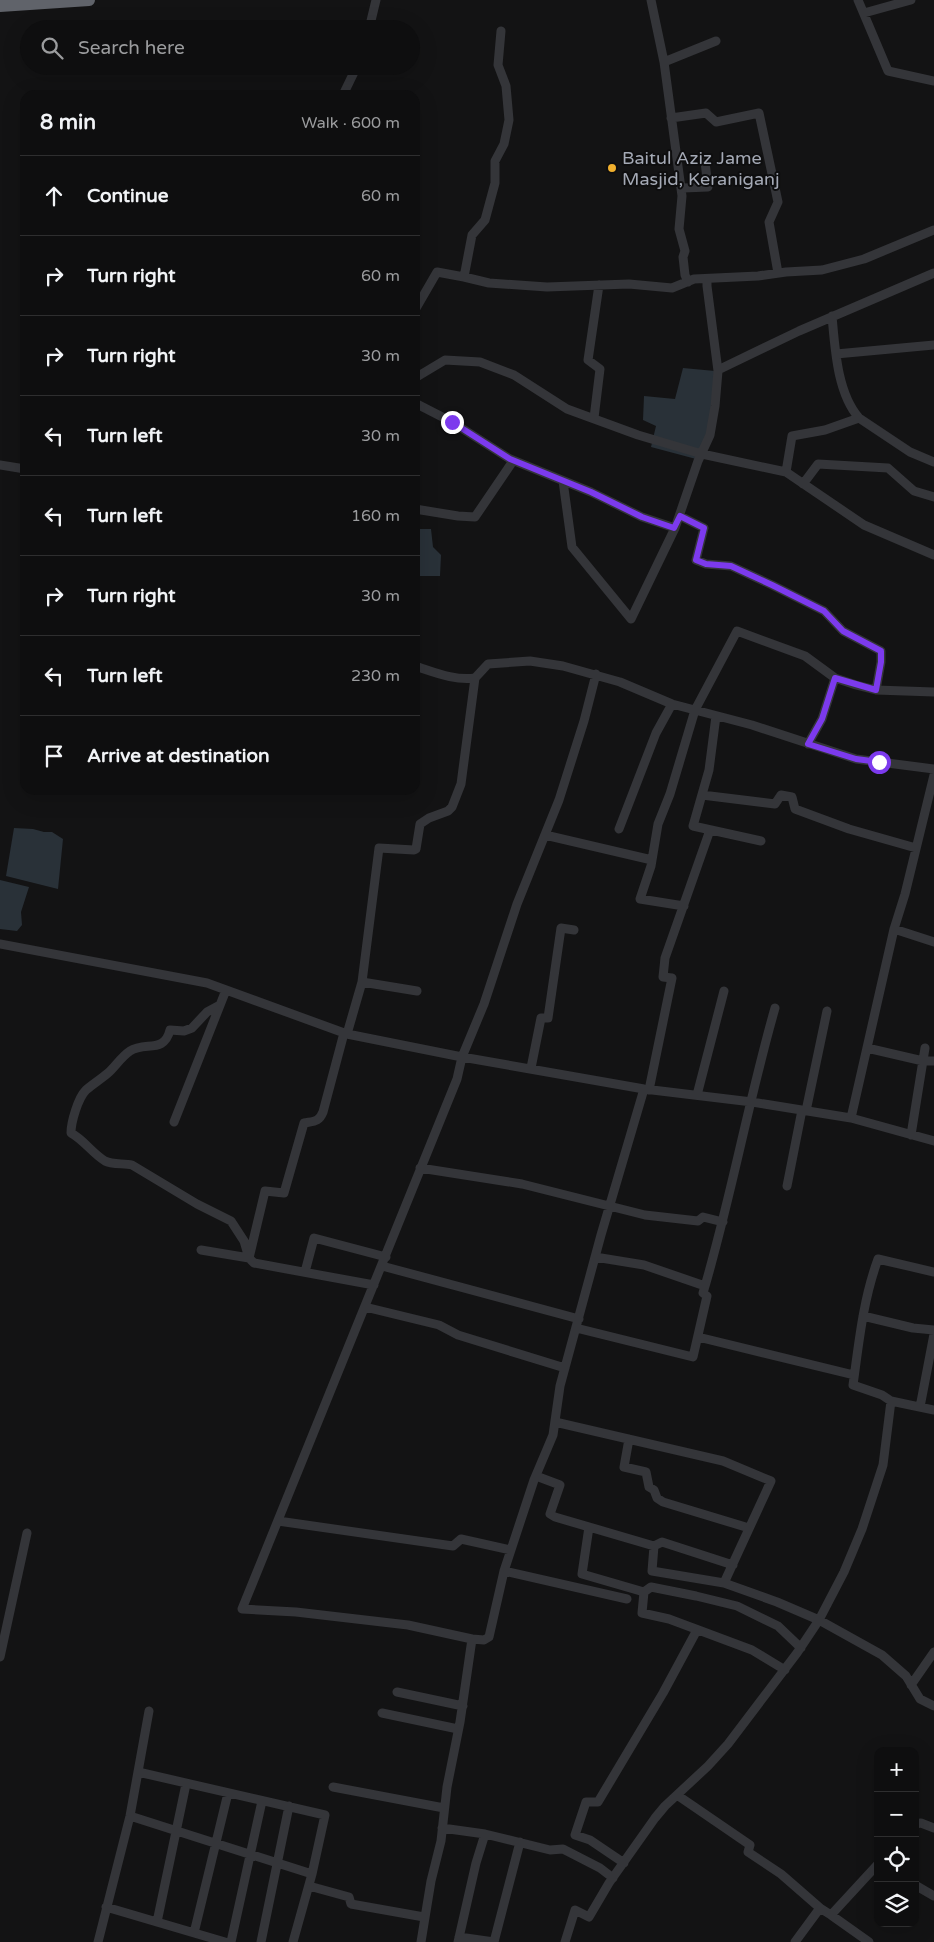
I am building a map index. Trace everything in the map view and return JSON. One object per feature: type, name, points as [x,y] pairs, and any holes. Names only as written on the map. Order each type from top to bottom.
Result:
[{"type":"highway","points":[[0,6],[89,0]]},
{"type":"street","points":[[371,20],[376,0]]},
{"type":"street","points":[[651,0],[664,62],[682,196],[679,229],[685,251],[683,257],[685,275],[688,282]]},
{"type":"street","points":[[858,0],[888,71],[934,81]]},
{"type":"street","points":[[864,13],[911,0]]},
{"type":"street","points":[[464,276],[472,235],[485,220],[495,183],[495,161],[504,144],[509,120],[506,86],[498,65],[501,31]]},
{"type":"street","points":[[664,62],[716,41]]},
{"type":"street","points":[[345,90],[353,75]]},
{"type":"street","points":[[671,118],[706,113],[716,122],[758,113],[778,202],[769,222],[778,273]]},
{"type":"street","points":[[683,188],[708,187],[705,162]]},
{"type":"street","points":[[420,301],[437,272],[490,282],[547,287],[629,284],[672,288],[688,282],[707,279],[822,270],[864,259],[934,230]]},
{"type":"street","points":[[718,370],[832,316],[934,273]]},
{"type":"street","points":[[563,481],[572,547],[631,619],[680,516],[710,435],[718,370],[706,286],[707,279]]},
{"type":"street","points":[[594,418],[600,369],[588,360],[599,285]]},
{"type":"street","points":[[832,316],[837,363],[851,408],[859,418],[910,452],[934,462]]},
{"type":"street","points":[[836,354],[934,345]]},
{"type":"street","points":[[420,375],[445,360],[480,362],[514,374],[567,410],[638,435],[702,454],[786,472],[864,526],[934,555]]},
{"type":"street","points":[[420,406],[452,422],[513,461],[563,481],[642,517],[674,528]]},
{"type":"street","points":[[786,472],[792,436],[825,430],[859,418]]},
{"type":"street","points":[[420,510],[475,517],[513,461]]},
{"type":"street","points":[[803,484],[818,464],[888,468],[914,490],[934,497]]},
{"type":"street","points":[[0,465],[20,468]]},
{"type":"street","points":[[680,516],[704,528],[696,560],[706,564],[731,566],[781,589],[824,611],[843,631],[881,651],[876,690]]},
{"type":"street","points":[[684,906],[640,899],[652,860],[658,824],[670,794],[695,710],[736,631],[805,656],[835,678],[876,690],[934,692]]},
{"type":"street","points":[[249,1258],[265,1191],[284,1193],[304,1123],[316,1122],[320,1119],[323,1112],[362,982],[379,848],[416,849],[420,824],[452,808],[461,784],[475,678],[488,664],[530,661],[564,666],[620,682],[672,704],[856,759],[934,769]]},
{"type":"street","points":[[420,667],[452,677],[475,678]]},
{"type":"street","points":[[596,674],[560,800],[517,904],[484,1004],[462,1057],[456,1079],[242,1609],[296,1612],[408,1625],[472,1639],[484,1640],[489,1637],[504,1571],[536,1476],[553,1435],[560,1386],[595,1257],[647,1089],[672,978],[664,977],[665,958],[710,830]]},
{"type":"street","points":[[808,744],[822,719],[835,678]]},
{"type":"street","points":[[619,829],[656,733],[672,704]]},
{"type":"street","points":[[716,716],[709,770],[693,826],[761,841]]},
{"type":"street","points":[[851,1118],[894,929],[934,775]]},
{"type":"street","points":[[702,795],[775,804],[781,795],[792,798],[796,809],[849,829],[916,848]]},
{"type":"street","points":[[545,835],[652,860]]},
{"type":"street","points":[[531,1068],[541,1018],[548,1018],[561,928],[574,930]]},
{"type":"street","points":[[894,929],[934,942]]},
{"type":"street","points":[[0,944],[208,983],[346,1033],[462,1057],[647,1089],[752,1102],[851,1118],[934,1140]]},
{"type":"street","points":[[362,982],[417,991]]},
{"type":"street","points":[[174,1122],[226,990]]},
{"type":"street","points":[[697,1095],[724,991]]},
{"type":"street","points":[[220,1005],[207,1012],[192,1028],[184,1031],[170,1030],[168,1038],[158,1045],[143,1046],[130,1051],[107,1074],[85,1091],[71,1123],[71,1133],[106,1162],[132,1165],[197,1204],[231,1221],[244,1241],[249,1258],[254,1263],[374,1285]]},
{"type":"street","points":[[306,1272],[314,1238],[577,1324],[693,1357],[707,1296],[703,1294],[723,1222],[752,1102],[757,1069],[775,1008]]},
{"type":"street","points":[[787,1186],[827,1011]]},
{"type":"street","points":[[867,1048],[922,1061],[934,1061]]},
{"type":"street","points":[[911,1135],[924,1048]]},
{"type":"street","points":[[420,1168],[522,1184],[645,1215],[698,1221],[704,1218],[723,1222]]},
{"type":"street","points":[[202,1250],[249,1258]]},
{"type":"street","points":[[595,1257],[644,1265],[705,1286]]},
{"type":"street","points":[[934,1272],[878,1259],[870,1281],[863,1316],[853,1385],[891,1401],[934,1410]]},
{"type":"street","points":[[365,1307],[439,1325],[458,1335],[565,1368]]},
{"type":"street","points":[[863,1316],[934,1332],[920,1407]]},
{"type":"street","points":[[698,1337],[854,1375]]},
{"type":"street","points":[[565,1942],[575,1910],[588,1917],[655,1818],[718,1755],[785,1670],[819,1620],[844,1572],[862,1529],[883,1466],[891,1401]]},
{"type":"street","points":[[555,1422],[723,1461],[771,1481],[724,1583]]},
{"type":"street","points":[[629,1440],[624,1468],[646,1472],[649,1487],[654,1490],[656,1498],[663,1502],[749,1528]]},
{"type":"street","points":[[536,1476],[560,1485],[550,1514],[654,1546],[662,1542],[733,1565]]},
{"type":"street","points":[[278,1521],[454,1546],[461,1540],[511,1550]]},
{"type":"street","points":[[589,1527],[582,1574],[644,1592]]},
{"type":"street","points":[[0,1658],[26,1533]]},
{"type":"street","points":[[654,1546],[652,1571],[724,1583],[777,1602],[819,1620],[882,1655],[906,1676],[920,1699],[934,1706]]},
{"type":"street","points":[[504,1571],[627,1599]]},
{"type":"street","points":[[785,1670],[752,1650],[669,1619],[642,1613],[644,1592],[651,1587],[737,1606],[778,1626],[801,1648]]},
{"type":"street","points":[[624,1863],[590,1840],[575,1835],[586,1802],[598,1802],[663,1693],[697,1630]]},
{"type":"street","points":[[421,1942],[424,1917],[442,1828],[472,1639]]},
{"type":"street","points":[[911,1685],[934,1652]]},
{"type":"street","points":[[397,1692],[462,1706]]},
{"type":"street","points":[[98,1942],[130,1816],[149,1711]]},
{"type":"street","points":[[382,1713],[458,1729]]},
{"type":"street","points":[[138,1772],[326,1814],[309,1886],[293,1942]]},
{"type":"street","points":[[157,1922],[186,1784]]},
{"type":"street","points":[[333,1787],[444,1808]]},
{"type":"street","points":[[194,1933],[228,1793]]},
{"type":"street","points":[[677,1795],[750,1845],[748,1852],[781,1874],[820,1908],[869,1942]]},
{"type":"street","points":[[231,1942],[262,1801]]},
{"type":"street","points":[[261,1942],[289,1806]]},
{"type":"street","points":[[130,1816],[312,1874]]},
{"type":"street","points":[[919,1823],[934,1828]]},
{"type":"street","points":[[442,1828],[485,1834],[550,1850],[563,1849],[600,1868],[613,1878]]},
{"type":"street","points":[[485,1834],[476,1862],[458,1939],[494,1942],[520,1842]]},
{"type":"street","points":[[831,1914],[874,1868]]},
{"type":"street","points":[[309,1886],[349,1897],[351,1904],[424,1917]]},
{"type":"street","points":[[919,1887],[934,1896]]},
{"type":"street","points":[[106,1907],[225,1942]]},
{"type":"street","points":[[795,1942],[820,1908]]},
{"type":"shaded area","points":[[683,368],[715,371],[708,435],[696,459],[651,447],[656,426],[643,420],[644,396],[675,399]]},
{"type":"shaded area","points":[[420,529],[431,529],[433,547],[441,555],[440,576],[420,576]]},
{"type":"shaded area","points":[[14,828],[52,832],[63,839],[58,889],[6,876]]},
{"type":"shaded area","points":[[0,880],[29,887],[21,912],[22,925],[17,931],[0,929]]},
{"type":"place","name":"Baitul Aziz Jame Masjid, Keraniganj","points":[[612,168]]},
{"type":"route","points":[[452,422],[510,459],[591,492],[642,517],[674,528],[680,516],[704,528],[696,560],[706,564],[731,566],[772,585],[824,611],[843,631],[881,651],[876,690],[835,678],[822,719],[808,744],[856,759],[879,762]]}]
